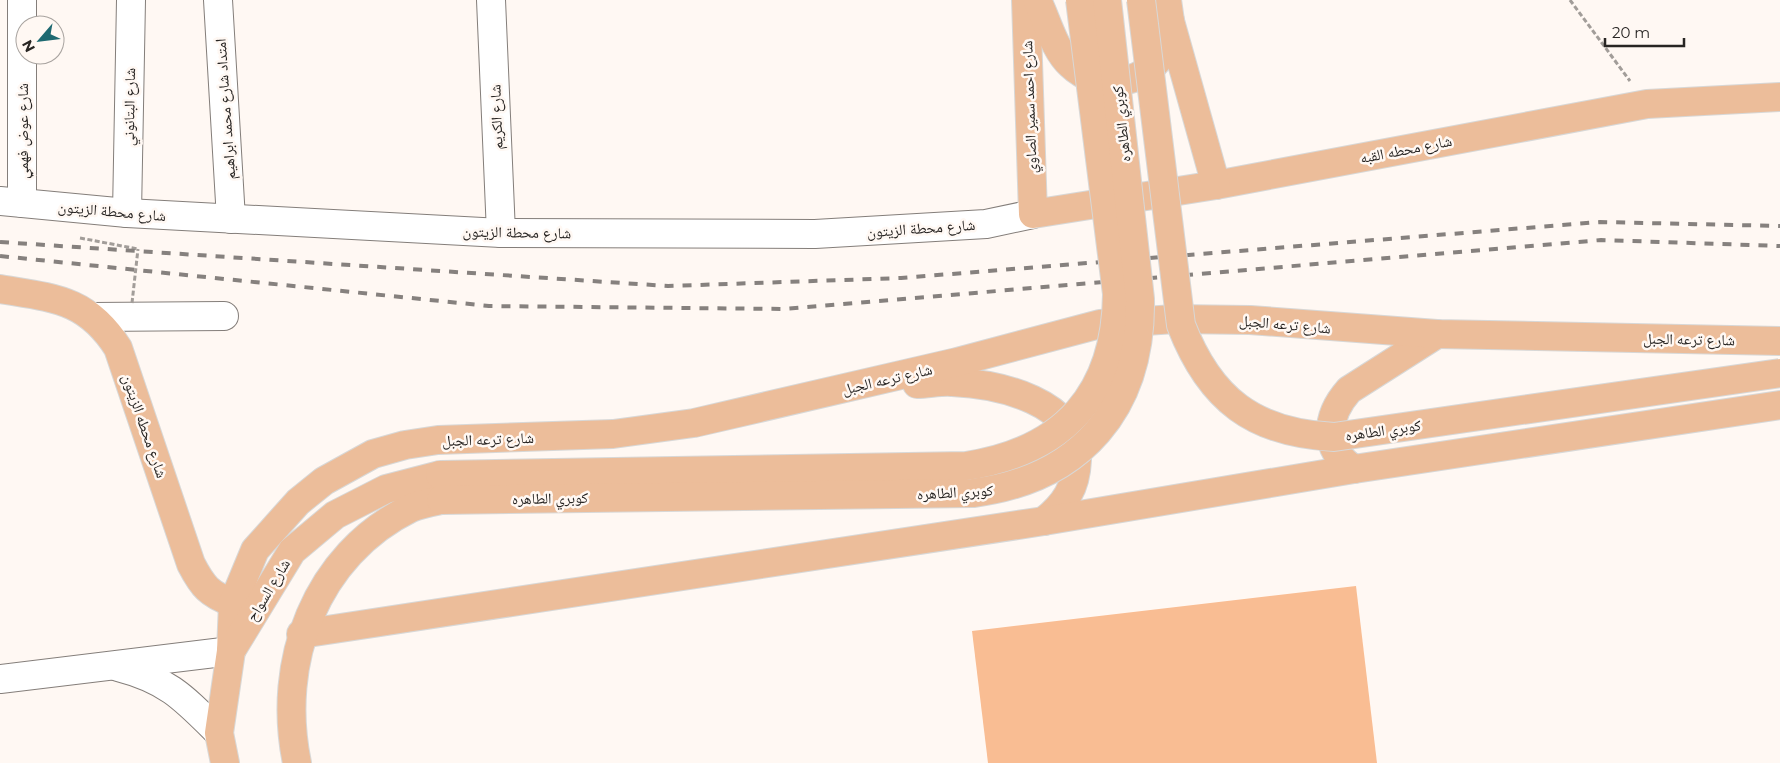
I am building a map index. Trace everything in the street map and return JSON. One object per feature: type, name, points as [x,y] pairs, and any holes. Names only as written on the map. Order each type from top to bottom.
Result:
[{"type":"main road","name":"شارع احمد سمير الصاوي","points":[[1026,0],[1033,214]]},
{"type":"main road","points":[[1038,0],[1060,50],[1070,64],[1083,75],[1100,82],[1126,80],[1150,69],[1161,56],[1168,39],[1169,11]]},
{"type":"main road","name":"كوبري الطاهره","points":[[440,487],[966,466],[998,461],[1012,456],[1027,450],[1054,434],[1078,412],[1096,386],[1109,357],[1116,326],[1116,294],[1080,0]]},
{"type":"main road","name":"كوبري الطاهره","points":[[440,487],[972,493],[1001,489],[1028,481],[1054,468],[1077,452],[1098,431],[1128,383],[1136,356],[1141,327],[1140,298],[1107,0]]},
{"type":"main road","name":"كوبري الطاهره","points":[[1141,0],[1181,325],[1192,352],[1207,377],[1226,399],[1250,416],[1276,428],[1296,433],[1334,437],[1780,373]]},
{"type":"main road","points":[[1169,11],[1216,185]]},
{"type":"main road","name":"شارع محطه القبه","points":[[1033,214],[1216,185],[1647,104],[1780,97]]},
{"type":"main road","name":"شارع محطه الزيتون","points":[[5,293],[58,298],[77,306],[94,317],[108,332],[118,348],[191,564],[199,580],[211,594],[233,604]]},
{"type":"main road","name":"شارع ترعه الجبل","points":[[231,651],[233,604],[255,550],[298,502],[324,481],[373,454],[405,445],[438,440],[613,434],[694,423],[957,362],[1100,324],[1175,319],[1250,320],[1437,334],[1780,341]]},
{"type":"main road","points":[[1354,469],[1342,462],[1334,448],[1331,432],[1332,417],[1338,402],[1349,390],[1437,334]]},
{"type":"main road","points":[[835,391],[951,382],[984,386],[1016,394],[1048,407],[1062,418],[1073,435],[1078,454],[1077,474],[1071,493],[1059,509],[1044,521]]},
{"type":"main road","points":[[301,634],[1044,521],[1354,469],[1780,406]]},
{"type":"main road","points":[[298,763],[292,711],[295,667],[301,634],[313,606],[344,559],[367,538],[440,487]]},
{"type":"main road","name":"شارع السواح","points":[[225,763],[219,733],[231,651],[292,551],[335,515],[386,489],[440,487]]},
{"type":"street","name":"شارع عوض فهمي","points":[[11,202],[11,58],[22,0]]},
{"type":"street","name":"شارع البتانوني","points":[[127,213],[131,0]]},
{"type":"street","name":"امتداد شارع محمد ابراهيم","points":[[218,0],[231,219]]},
{"type":"street","name":"شارع الكريم","points":[[491,0],[501,234]]},
{"type":"street","name":"شارع محطة الزيتون","points":[[11,202],[127,213],[501,234],[816,234],[986,224],[1033,214]]},
{"type":"street","points":[[94,317],[224,316]]},
{"type":"street","points":[[0,679],[231,651]]},
{"type":"street","points":[[112,666],[145,674],[174,690],[219,733]]},
{"type":"path","points":[[1570,0],[1647,104]]},
{"type":"path","points":[[78,238],[138,249],[132,303]]},
{"type":"shaded area","points":[[1356,586],[1377,763],[988,763],[972,631]]},
{"type":"railway","points":[[0,242],[668,286],[901,278],[1600,222],[1780,226]]},
{"type":"railway","points":[[0,256],[489,306],[784,309],[1601,240],[1780,246]]}]
